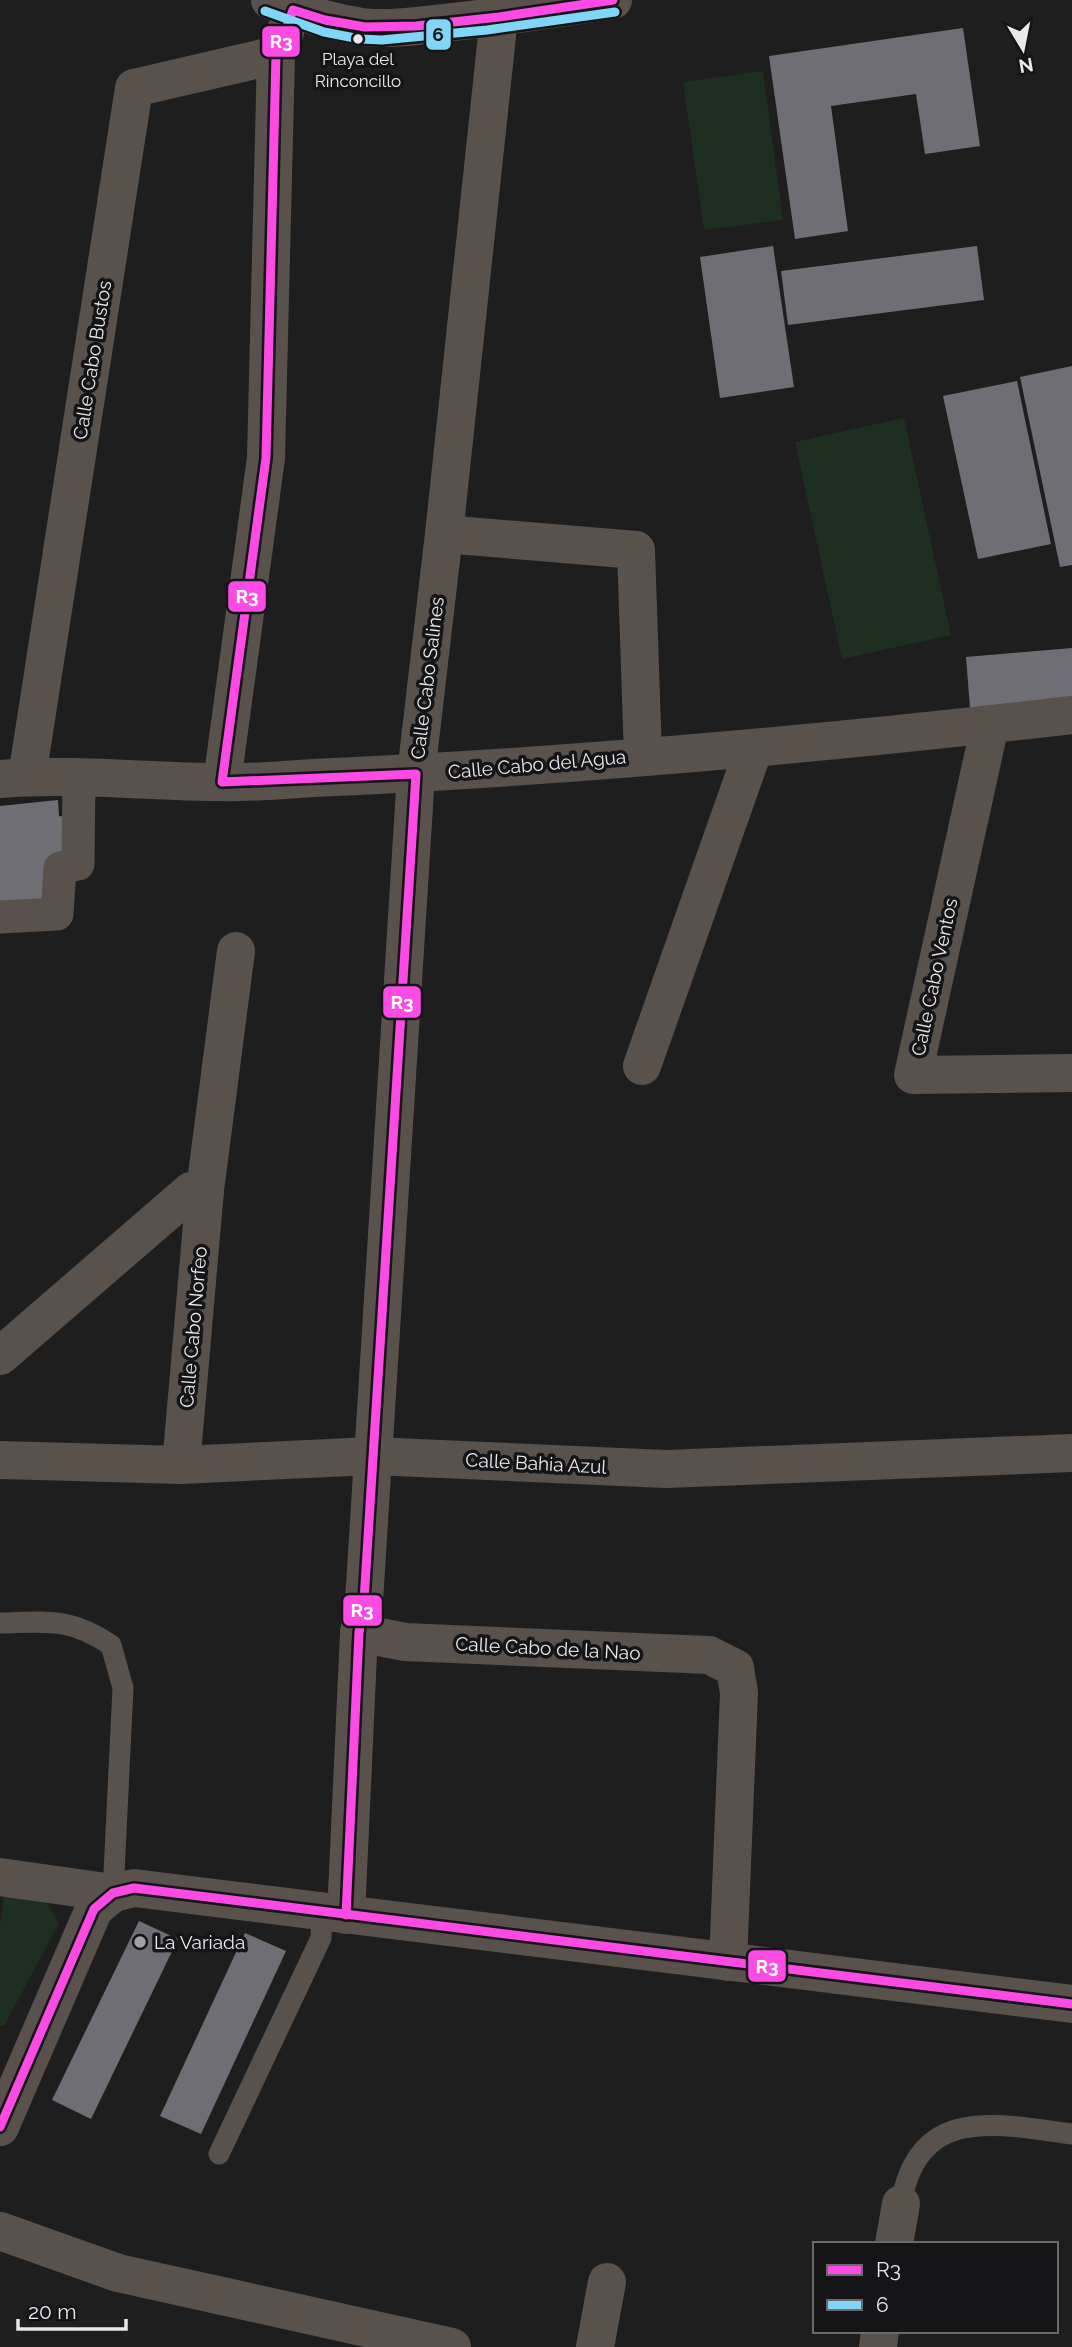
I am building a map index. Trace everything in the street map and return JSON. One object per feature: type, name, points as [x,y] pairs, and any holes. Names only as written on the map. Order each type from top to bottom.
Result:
[{"type":"street","points":[[222,782],[266,458],[276,55],[282,5],[325,20],[365,27],[415,26],[497,9],[612,0]]},
{"type":"street","name":"Calle Cabo Salines","points":[[334,1914],[364,1601],[416,774],[444,534],[497,9]]},
{"type":"street","name":"Calle Cabo Bustos","points":[[13,778],[134,88],[276,55]]},
{"type":"street","points":[[444,534],[636,550],[643,756]]},
{"type":"street","name":"Calle Cabo del Agua","points":[[13,778],[79,777],[222,782],[416,774],[754,748],[1072,715]]},
{"type":"street","name":"Calle Cabo Ventos","points":[[990,725],[913,1075],[1072,1073]]},
{"type":"street","points":[[642,1066],[754,748]]},
{"type":"street","points":[[0,917],[57,914],[60,868],[78,864],[79,777]]},
{"type":"street","name":"Calle Cabo Norfeo","points":[[181,1465],[205,1190],[236,951]]},
{"type":"street","points":[[0,1356],[191,1191],[205,1190]]},
{"type":"street","name":"Calle Bahia Azul","points":[[0,1460],[181,1465],[373,1456],[666,1469],[1072,1453]]},
{"type":"street","name":"Calle Cabo de la Nao","points":[[359,1633],[405,1642],[709,1655],[735,1668],[739,1693],[728,1962]]},
{"type":"street","points":[[0,1877],[113,1893],[134,1888],[1072,2004]]},
{"type":"street","points":[[0,2127],[94,1909],[113,1893]]},
{"type":"street","points":[[894,2242],[901,2204]]},
{"type":"street","points":[[0,2231],[118,2273],[452,2347]]},
{"type":"street","points":[[595,2347],[607,2282]]},
{"type":"lane","points":[[0,1623],[61,1622],[90,1631],[111,1645],[123,1688],[113,1893]]},
{"type":"lane","points":[[219,2154],[334,1914]]},
{"type":"lane","points":[[901,2204],[905,2181],[915,2160],[931,2143],[953,2130],[978,2124],[1072,2134]]},
{"type":"green space","points":[[763,71],[783,220],[704,230],[683,82]]},
{"type":"green space","points":[[904,418],[951,635],[842,659],[795,442]]},
{"type":"green space","points":[[4,1896],[46,1901],[59,1923],[4,2026],[0,2025],[0,1925]]},
{"type":"building","points":[[963,28],[980,146],[925,154],[916,94],[831,106],[848,231],[795,239],[769,56]]},
{"type":"building","points":[[773,246],[794,387],[720,398],[700,257]]},
{"type":"building","points":[[977,246],[984,300],[788,325],[781,271]]},
{"type":"building","points":[[1072,366],[1072,565],[1060,567],[1020,377]]},
{"type":"building","points":[[1017,381],[1051,544],[978,559],[943,396]]},
{"type":"building","points":[[1072,648],[1072,699],[970,708],[966,657]]},
{"type":"building","points":[[58,800],[59,816],[66,817],[67,858],[45,860],[48,900],[0,903],[0,806]]},
{"type":"building","points":[[139,1921],[178,1939],[91,2119],[52,2100]]},
{"type":"building","points":[[245,1933],[286,1951],[201,2134],[160,2116]]},
{"type":"transit line","name":"R3","points":[[346,1915],[359,1633],[364,1601],[416,774],[222,782],[266,458],[276,55],[293,10],[325,20],[365,27],[416,26],[613,0]]},
{"type":"transit line","name":"6","points":[[265,11],[324,32],[382,40],[487,30],[615,12]]},
{"type":"transit line","name":"R3","points":[[0,2127],[94,1909],[113,1893],[134,1888],[1072,2004]]},
{"type":"place","name":"Playa del Rinconcillo","points":[[358,39]]},
{"type":"place","name":"La Variada","points":[[140,1942]]}]
